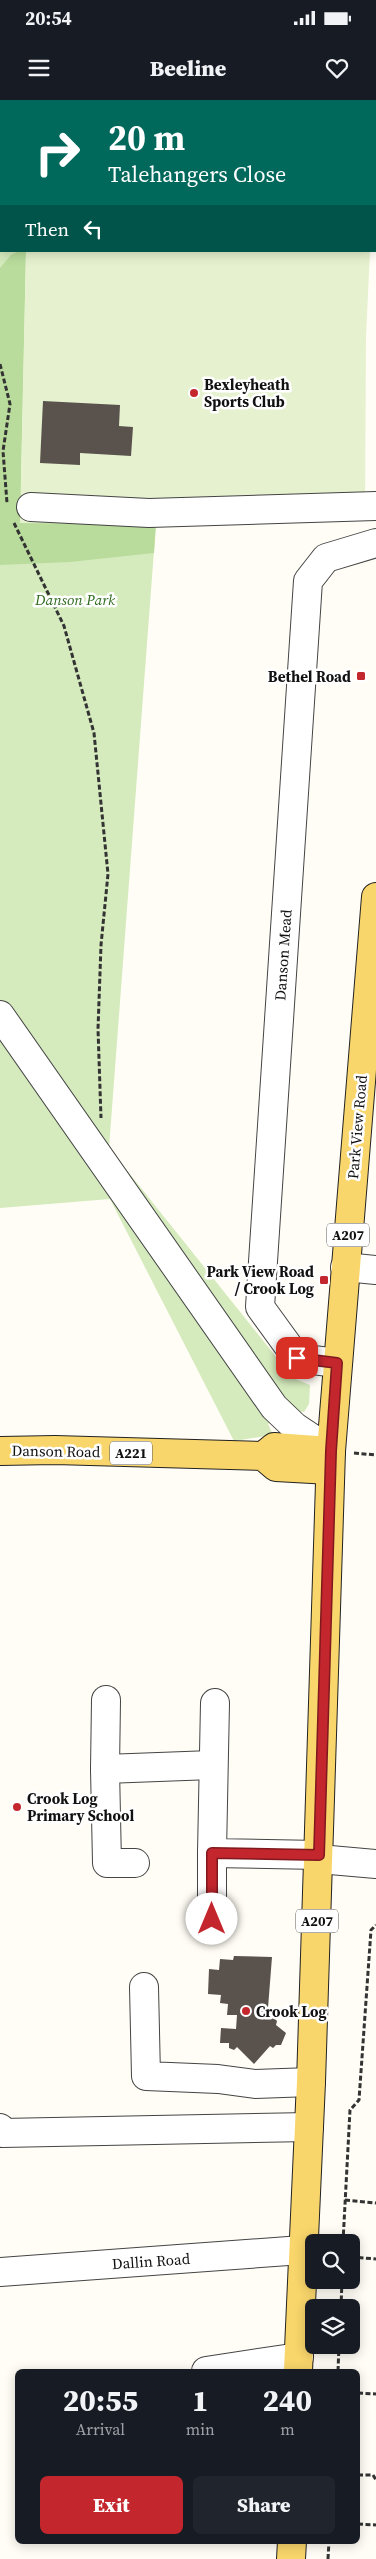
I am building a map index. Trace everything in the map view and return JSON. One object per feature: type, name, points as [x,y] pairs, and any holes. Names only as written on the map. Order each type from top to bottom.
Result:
[{"type":"main road","name":"Park View Road","points":[[330,1461],[345,1267],[371,1020],[376,897]]},
{"type":"main road","name":"Danson Road","points":[[0,1451],[263,1456],[274,1447],[330,1461]]},
{"type":"main road","name":"A207","points":[[299,2364],[319,1857],[330,1461]]},
{"type":"main road","points":[[291,2559],[292,2544]]},
{"type":"street","points":[[17,512],[149,513],[376,506]]},
{"type":"street","name":"Danson Mead","points":[[337,1363],[297,1358],[260,1307],[308,581],[326,558],[376,543]]},
{"type":"street","points":[[0,1015],[274,1406],[330,1461]]},
{"type":"street","points":[[345,1267],[376,1270]]},
{"type":"street","points":[[106,1700],[107,1864],[135,1863]]},
{"type":"street","points":[[212,1919],[212,1765],[215,1703]]},
{"type":"street","points":[[105,1769],[212,1765]]},
{"type":"street","points":[[212,1853],[319,1857],[376,1864]]},
{"type":"street","points":[[144,1987],[146,2076],[218,2079],[255,2084],[311,2082]]},
{"type":"street","points":[[0,2128],[2,2133],[309,2127]]},
{"type":"street","name":"Dallin Road","points":[[0,2272],[302,2250]]},
{"type":"street","points":[[233,2369],[299,2364]]},
{"type":"path","points":[[0,364],[10,404],[3,451],[17,512],[64,626],[94,732],[108,874],[101,945],[98,1029],[101,1119],[90,1144]]},
{"type":"path","points":[[343,2234],[350,2110],[359,2100],[370,1930],[376,1925]]},
{"type":"path","points":[[345,2200],[376,2203]]},
{"type":"path","points":[[360,2258],[376,2259]]},
{"type":"path","points":[[338,2369],[339,2354]]},
{"type":"path","points":[[360,2393],[376,2394]]},
{"type":"path","points":[[360,2475],[373,2475],[376,2480]]},
{"type":"path","points":[[360,2524],[376,2525]]},
{"type":"path","points":[[328,2559],[329,2544]]},
{"type":"green space","name":"Danson Park","points":[[0,252],[26,252],[20,523],[156,524],[109,1148],[293,1378],[310,1385],[309,1404],[304,1412],[293,1411],[268,1424],[273,1435],[234,1441],[110,1199],[0,1208]]},
{"type":"green space","points":[[17,252],[26,252],[21,482],[156,524],[154,553],[70,562],[0,565],[0,268],[11,255]]},
{"type":"green space","name":"Bexleyheath Sports Club","points":[[26,252],[370,252],[366,337],[365,512],[156,524],[20,523]]},
{"type":"building","points":[[43,401],[120,405],[119,426],[133,427],[131,456],[80,453],[80,465],[40,463]]},
{"type":"building","name":"Crook Log","points":[[234,1956],[272,1957],[268,2008],[265,2007],[265,2015],[269,2018],[273,2017],[277,2021],[276,2025],[286,2033],[281,2045],[276,2045],[273,2048],[270,2046],[254,2064],[237,2047],[234,2050],[229,2048],[229,2043],[220,2043],[221,2028],[236,2029],[237,2015],[227,2015],[228,2004],[220,2003],[221,1995],[208,1994],[209,1969],[219,1970],[220,1959],[233,1960]]},
{"type":"place","name":"Bexleyheath Sports Club","points":[[194,393]]},
{"type":"place","name":"Bethel Road","points":[[361,676]]},
{"type":"place","name":"Park View Road / Crook Log","points":[[324,1280]]},
{"type":"place","name":"Crook Log Primary School","points":[[17,1807]]},
{"type":"place","name":"Crook Log","points":[[246,2011]]},
{"type":"route","points":[[212,1919],[212,1853],[319,1855],[331,1451],[337,1363],[297,1358]]}]
